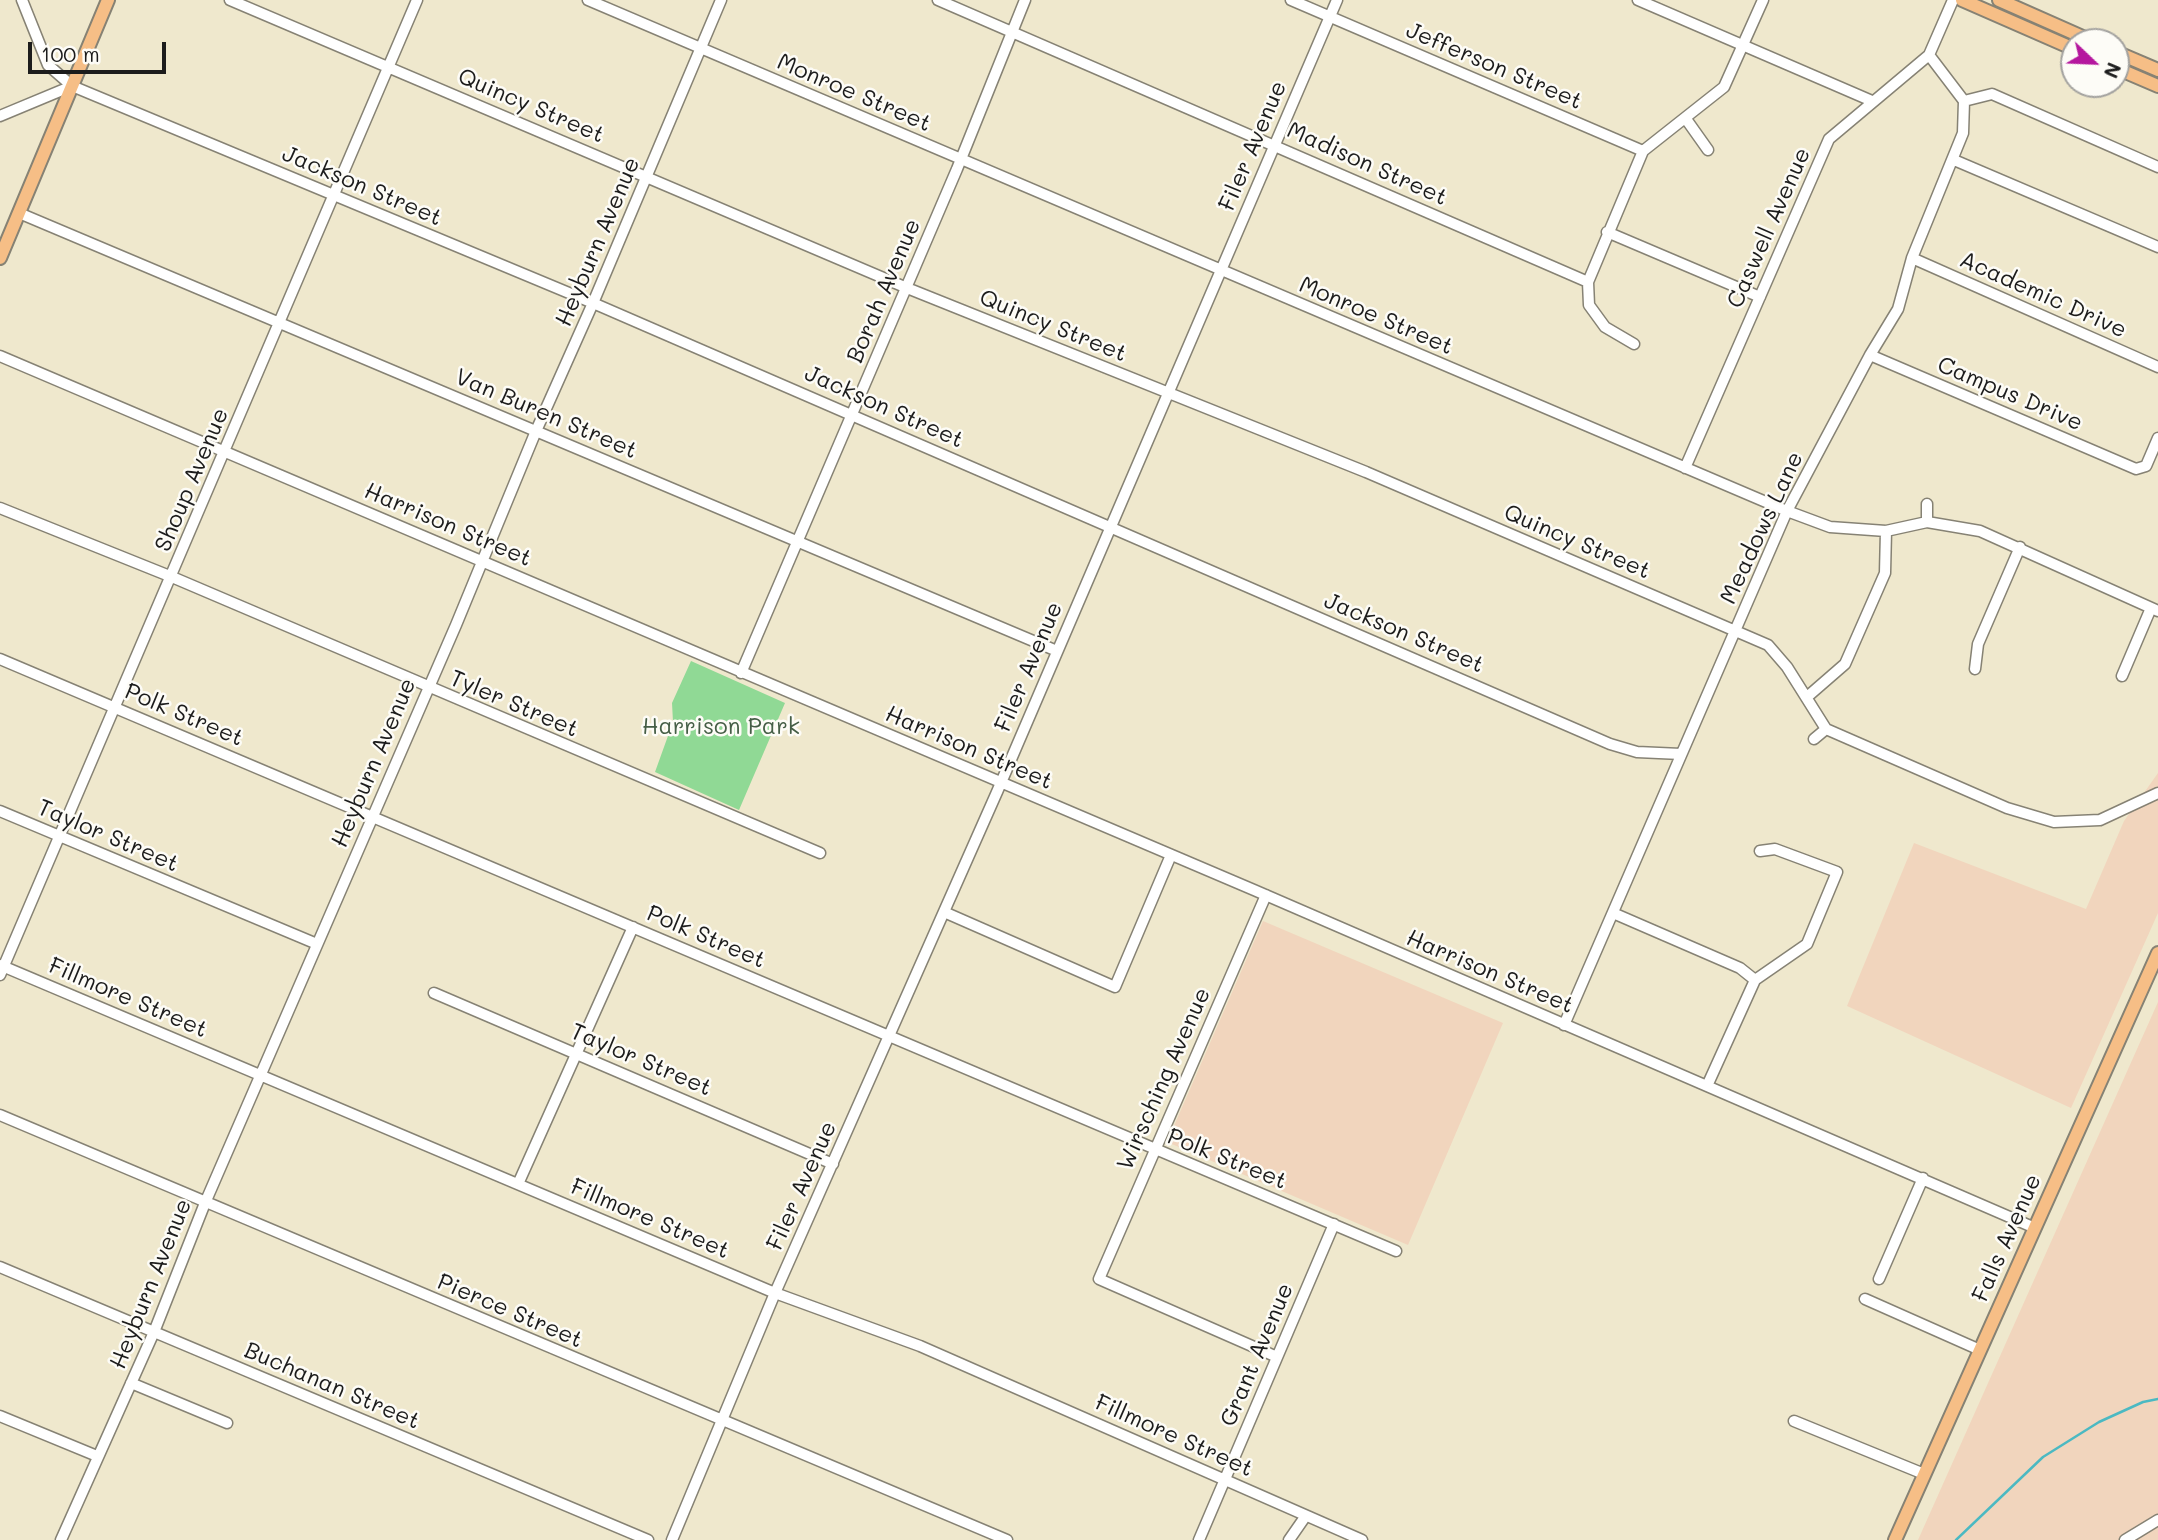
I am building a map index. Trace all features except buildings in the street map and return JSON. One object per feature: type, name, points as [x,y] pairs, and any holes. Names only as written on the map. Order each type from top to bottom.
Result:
[{"type":"main road","points":[[0,258],[108,0]]},
{"type":"main road","points":[[1962,0],[2060,43]]},
{"type":"main road","points":[[1999,0],[2062,28]]},
{"type":"main road","points":[[2130,58],[2158,70]]},
{"type":"main road","points":[[2130,74],[2158,86]]},
{"type":"main road","name":"Falls Avenue","points":[[1895,1540],[2158,953]]},
{"type":"street","points":[[0,116],[72,86],[48,65],[22,0]]},
{"type":"street","name":"Quincy Street","points":[[230,0],[906,288],[1366,472],[1768,645],[1807,697],[1826,729]]},
{"type":"street","name":"Shoup Avenue","points":[[1,969],[61,836],[172,577],[220,457],[226,451],[417,0]]},
{"type":"street","name":"Monroe Street","points":[[588,0],[1787,511],[1830,527],[1886,531],[1927,522],[1980,531],[2154,610]]},
{"type":"street","name":"Heyburn Avenue","points":[[61,1540],[154,1332],[205,1203],[721,0]]},
{"type":"street","name":"Madison Street","points":[[938,0],[1588,282]]},
{"type":"street","name":"Borah Avenue","points":[[741,673],[853,415],[1025,0]]},
{"type":"street","name":"Jefferson Street","points":[[1291,0],[1643,151]]},
{"type":"street","name":"Filer Avenue","points":[[672,1540],[775,1293],[1001,782],[1336,0]]},
{"type":"street","points":[[1638,0],[1872,101]]},
{"type":"street","points":[[1634,344],[1605,327],[1589,305],[1588,282],[1643,151],[1724,87],[1763,0]]},
{"type":"street","name":"Caswell Avenue","points":[[1685,468],[1829,139],[1929,55],[1953,0]]},
{"type":"street","points":[[1929,55],[1964,100],[1992,93],[2158,167]]},
{"type":"street","name":"Jackson Street","points":[[72,86],[593,303],[1611,744],[1637,752],[1681,754]]},
{"type":"street","name":"Meadows Lane","points":[[1564,1025],[1787,511],[1870,355],[1898,309],[1912,258],[1963,133],[1964,100]]},
{"type":"street","points":[[1686,119],[1708,150]]},
{"type":"street","points":[[1954,160],[2158,247]]},
{"type":"street","name":"Van Buren Street","points":[[19,213],[1057,651]]},
{"type":"street","points":[[1607,232],[1760,297]]},
{"type":"street","name":"Academic Drive","points":[[1912,258],[2158,367]]},
{"type":"street","name":"Campus Drive","points":[[1870,355],[2136,469],[2146,466],[2158,438]]},
{"type":"street","name":"Harrison Street","points":[[0,356],[1266,895],[2035,1228]]},
{"type":"street","points":[[1927,504],[1927,522]]},
{"type":"street","name":"Tyler Street","points":[[0,508],[172,577],[427,688],[820,853]]},
{"type":"street","points":[[1807,697],[1845,664],[1885,572],[1886,531]]},
{"type":"street","points":[[1975,669],[1978,644],[2020,547]]},
{"type":"street","points":[[2122,676],[2154,610]]},
{"type":"street","name":"Polk Street","points":[[0,659],[1396,1251]]},
{"type":"street","points":[[1814,739],[1826,729],[2007,808],[2054,822],[2100,820],[2158,793]]},
{"type":"street","name":"Taylor Street","points":[[0,811],[317,944]]},
{"type":"street","points":[[1707,1086],[1755,980],[1807,944],[1837,872],[1775,849],[1760,851]]},
{"type":"street","points":[[944,912],[1115,987],[1171,855]]},
{"type":"street","name":"Wirsching Avenue","points":[[1266,895],[1098,1279],[1277,1357]]},
{"type":"street","points":[[1613,913],[1740,968],[1755,980]]},
{"type":"street","points":[[518,1184],[633,927]]},
{"type":"street","name":"Fillmore Street","points":[[1,969],[262,1075],[775,1293],[920,1346],[1362,1540]]},
{"type":"street","name":"Taylor Street","points":[[434,993],[577,1052],[833,1164]]},
{"type":"street","name":"Pierce Street","points":[[0,1115],[1006,1540]]},
{"type":"street","points":[[1879,1279],[1923,1178]]},
{"type":"street","name":"Grant Avenue","points":[[1199,1540],[1335,1224]]},
{"type":"street","name":"Buchanan Street","points":[[0,1267],[648,1540]]},
{"type":"street","points":[[1866,1299],[1980,1350]]},
{"type":"street","points":[[131,1383],[227,1423]]},
{"type":"street","points":[[0,1416],[97,1457]]},
{"type":"street","points":[[1794,1421],[1924,1474]]},
{"type":"street","points":[[1289,1540],[1306,1517]]},
{"type":"street","points":[[2124,1540],[2158,1520]]},
{"type":"shaded area","points":[[2158,773],[2158,913],[2071,1108],[1847,1006],[1914,843],[2086,909],[2124,821]]},
{"type":"shaded area","points":[[1263,921],[1503,1023],[1408,1245],[1167,1142]]},
{"type":"shaded area","points":[[2158,1002],[2158,1540],[1918,1540]]},
{"type":"green space","name":"Harrison Park","points":[[691,661],[785,703],[739,810],[655,772],[673,722],[672,703]]},
{"type":"waterway","points":[[1956,1540],[2043,1457],[2099,1422],[2143,1402],[2158,1399]]}]
